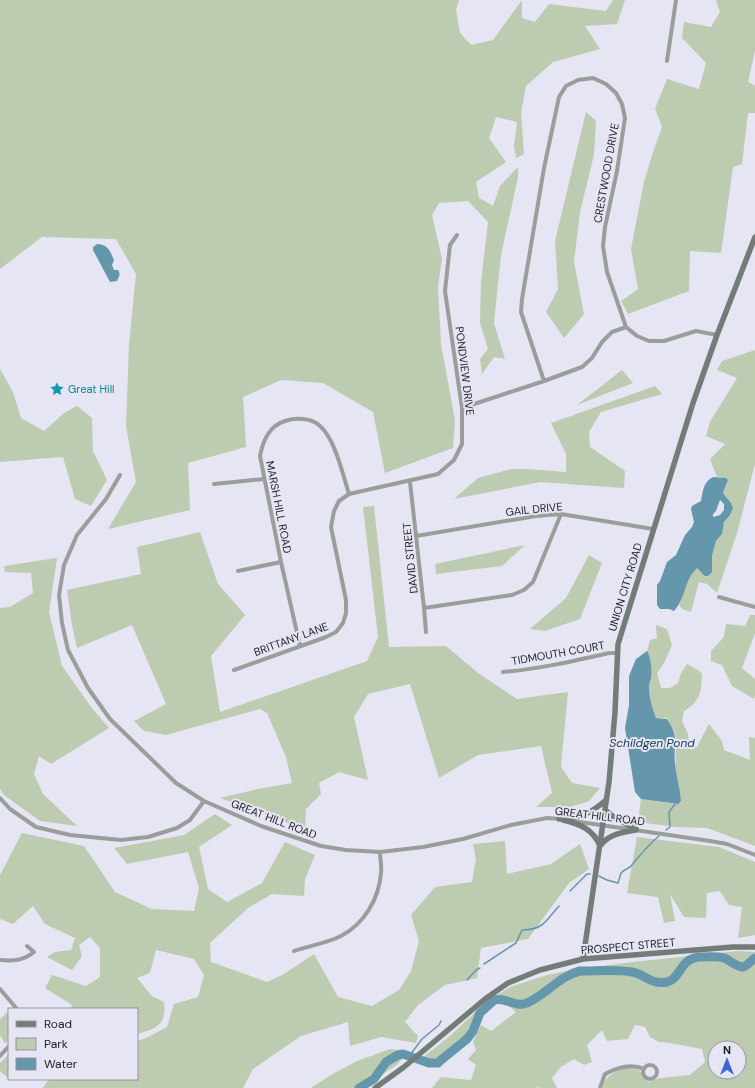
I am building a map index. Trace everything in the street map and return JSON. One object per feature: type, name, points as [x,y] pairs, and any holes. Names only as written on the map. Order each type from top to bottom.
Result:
[{"type":"main road","name":"UNION CITY ROAD","points":[[583,959],[612,755],[618,644],[653,529],[716,335],[755,237]]},
{"type":"main road","points":[[559,819],[585,815],[597,808],[606,800]]},
{"type":"main road","points":[[605,810],[616,819],[636,830]]},
{"type":"main road","points":[[559,819],[579,824],[596,837],[600,846]]},
{"type":"main road","points":[[600,846],[603,841],[609,837],[622,832],[636,830]]},
{"type":"main road","name":"PROSPECT STREET","points":[[375,1088],[416,1057],[485,999],[508,983],[540,970],[583,959],[733,947],[755,947]]},
{"type":"street","points":[[667,61],[676,0]]},
{"type":"street","name":"CRESTWOOD DRIVE","points":[[544,381],[521,312],[522,299],[544,168],[559,97],[566,86],[578,80],[593,78],[606,84],[616,93],[622,104],[625,118],[617,171],[605,227],[603,246],[607,272],[626,327]]},
{"type":"street","name":"PONDVIEW DRIVE","points":[[410,482],[438,474],[454,460],[462,444],[462,408],[445,291],[450,245],[457,235]]},
{"type":"street","points":[[462,408],[582,367],[592,358],[602,342],[612,332],[626,327],[637,336],[649,341],[664,341],[696,331],[716,335]]},
{"type":"street","name":"MARSH HILL ROAD","points":[[300,646],[281,562],[260,456],[262,442],[270,430],[281,422],[294,418],[308,420],[320,425],[334,448],[350,494]]},
{"type":"street","name":"GREAT HILL ROAD","points":[[120,475],[106,499],[77,535],[64,565],[59,595],[62,623],[68,650],[88,688],[110,719],[176,783],[204,801],[262,826],[321,846],[346,850],[380,852],[423,847],[463,839],[511,825],[547,818],[603,824],[716,842],[727,844],[755,855]]},
{"type":"street","points":[[214,484],[264,480]]},
{"type":"street","points":[[350,494],[410,482]]},
{"type":"street","name":"DAVID STREET","points":[[410,482],[426,632]]},
{"type":"street","name":"BRITTANY LANE","points":[[234,670],[326,637],[336,632],[343,623],[346,613],[346,600],[331,527],[334,511],[339,501],[350,494]]},
{"type":"street","points":[[424,608],[512,595],[524,590],[532,582],[561,514]]},
{"type":"street","name":"GAIL DRIVE","points":[[416,536],[536,516],[561,514],[653,529]]},
{"type":"street","points":[[238,571],[281,562]]},
{"type":"street","points":[[719,597],[755,607]]},
{"type":"street","name":"TIDMOUTH COURT","points":[[503,672],[524,670],[609,653],[617,653]]},
{"type":"street","points":[[0,798],[10,809],[36,827],[70,835],[121,840],[148,837],[176,828],[190,820],[204,801]]},
{"type":"street","points":[[294,951],[341,936],[355,926],[367,913],[377,895],[381,873],[380,852]]},
{"type":"street","points":[[0,960],[18,961],[27,957],[34,952],[27,946]]},
{"type":"street","points":[[0,990],[16,1008]]},
{"type":"street","points":[[0,1056],[8,1047]]},
{"type":"street","points":[[600,1088],[605,1074],[614,1069],[626,1066],[644,1069]]},
{"type":"green space","points":[[0,0],[459,0],[456,10],[460,33],[471,45],[493,40],[522,0],[522,18],[535,22],[549,4],[606,11],[613,0],[625,0],[617,24],[585,26],[600,49],[553,62],[526,86],[521,113],[524,154],[516,158],[514,146],[517,122],[496,117],[489,138],[506,162],[476,182],[479,198],[493,206],[500,186],[518,167],[518,177],[501,255],[494,323],[505,359],[494,357],[482,374],[480,359],[488,349],[480,323],[481,282],[488,222],[468,201],[439,203],[432,215],[442,259],[438,286],[441,344],[455,420],[453,448],[385,473],[373,412],[323,383],[281,380],[243,397],[246,447],[188,463],[190,510],[108,529],[136,482],[126,426],[129,345],[136,274],[116,239],[42,237],[0,269]]},
{"type":"green space","points":[[716,0],[755,0],[755,51],[748,82],[755,86],[755,113],[748,113],[742,164],[733,167],[721,253],[690,251],[689,291],[628,314],[621,301],[638,289],[631,249],[644,182],[662,127],[655,109],[667,79],[699,89],[706,63],[682,38],[684,22],[711,27],[720,12]]},
{"type":"green space","points":[[586,112],[596,121],[594,155],[580,212],[574,262],[584,314],[564,338],[546,312],[558,289],[555,241]]},
{"type":"green space","points":[[755,350],[755,464],[737,533],[717,593],[707,584],[699,582],[691,612],[682,609],[679,605],[688,581],[697,568],[701,572],[712,569],[712,556],[716,541],[720,537],[724,522],[730,515],[731,503],[723,493],[727,483],[721,477],[717,477],[710,459],[725,444],[706,436],[710,422],[737,378],[717,370],[722,361]]},
{"type":"green space","points":[[0,369],[13,392],[21,418],[44,431],[64,413],[77,406],[92,418],[93,451],[107,480],[91,506],[75,499],[63,457],[0,462]]},
{"type":"green space","points":[[622,370],[633,383],[577,405]]},
{"type":"green space","points":[[655,386],[662,394],[601,412],[589,432],[590,447],[625,471],[624,488],[540,482],[454,499],[478,478],[511,469],[566,472],[566,454],[551,423]]},
{"type":"green space","points":[[374,506],[389,647],[446,646],[478,673],[517,699],[568,692],[561,767],[572,783],[600,788],[589,801],[570,807],[536,807],[552,793],[541,746],[478,755],[439,778],[410,684],[368,694],[354,717],[368,780],[339,772],[319,783],[321,794],[306,809],[305,829],[220,798],[292,783],[286,757],[267,713],[260,709],[166,735],[144,731],[134,721],[166,704],[132,625],[77,648],[67,590],[141,574],[137,547],[200,532],[218,584],[245,615],[211,656],[220,712],[367,661],[378,637],[363,507]]},
{"type":"green space","points":[[525,545],[502,566],[436,574],[435,564]]},
{"type":"green space","points":[[589,555],[602,563],[580,619],[545,631],[530,629],[566,598]]},
{"type":"green space","points":[[57,558],[49,612],[62,666],[92,708],[109,728],[51,764],[39,756],[34,774],[43,794],[77,826],[40,821],[4,795],[0,789],[0,608],[10,607],[33,593],[31,573],[5,572],[4,566]]},
{"type":"green space","points":[[750,615],[755,615],[755,633],[742,668],[755,679],[754,699],[732,686],[722,665],[711,661],[711,651],[724,637],[726,624],[745,626]]},
{"type":"green space","points":[[656,625],[667,629],[672,645],[664,663],[657,673],[661,688],[670,688],[678,683],[681,673],[687,664],[702,674],[699,696],[694,704],[684,711],[682,721],[688,734],[689,745],[697,747],[709,724],[722,741],[724,750],[750,760],[749,737],[755,738],[755,846],[707,828],[676,827],[638,822],[641,799],[675,804],[676,738],[674,730],[667,718],[656,718],[652,706],[649,686],[651,664],[647,651],[650,640],[657,638]]},
{"type":"green space","points":[[215,814],[232,825],[199,847],[208,889],[227,902],[262,883],[285,842],[315,855],[305,879],[304,896],[272,894],[248,908],[210,943],[211,962],[267,982],[284,974],[314,954],[338,997],[372,1006],[399,990],[411,971],[419,941],[411,915],[435,887],[472,882],[476,859],[473,844],[505,841],[507,874],[551,864],[580,844],[589,869],[569,883],[528,939],[481,948],[477,978],[445,985],[418,1005],[405,1022],[418,1036],[416,1043],[381,1037],[350,1046],[348,1022],[301,1036],[253,1069],[243,1088],[43,1088],[48,1080],[138,1080],[138,1041],[167,1027],[174,1004],[198,997],[204,975],[194,959],[156,950],[150,973],[137,978],[152,996],[164,1002],[164,1016],[155,1027],[138,1034],[138,1008],[71,1008],[72,1005],[45,988],[52,975],[86,986],[100,977],[100,948],[90,937],[79,945],[82,956],[72,970],[47,957],[55,952],[71,950],[75,938],[45,924],[33,906],[13,924],[0,919],[0,875],[22,833],[84,846],[115,892],[152,909],[194,911],[199,888],[188,852],[127,864],[114,848],[184,835]]},
{"type":"green space","points":[[637,837],[719,847],[755,862],[755,935],[738,938],[742,907],[729,905],[720,891],[707,893],[706,918],[684,917],[670,894],[675,921],[664,923],[658,897],[627,893]]},
{"type":"green space","points":[[738,951],[755,952],[755,1088],[603,1088],[608,1077],[618,1070],[631,1068],[639,1070],[648,1082],[660,1078],[690,1075],[705,1062],[702,1049],[659,1042],[650,1037],[645,1027],[635,1025],[628,1039],[607,1041],[602,1030],[587,1045],[592,1062],[584,1065],[574,1059],[561,1067],[552,1078],[557,1088],[540,1088],[537,1086],[537,1088],[432,1088],[441,1077],[471,1080],[476,1065],[468,1059],[476,1050],[473,1042],[481,1025],[491,1031],[516,1012],[507,1004],[497,1004],[483,1016],[460,1049],[436,1065],[418,1061],[450,1036],[486,1002],[510,987],[547,975],[570,970]]},
{"type":"green space","points":[[8,1012],[8,1040],[5,1044],[0,1035],[0,1019]]},
{"type":"green space","points":[[390,1049],[408,1051],[398,1064],[362,1088],[311,1088],[357,1061]]},
{"type":"green space","points":[[8,1055],[8,1078],[0,1071],[0,1063]]},
{"type":"water","points":[[97,244],[104,245],[110,251],[114,260],[112,265],[114,270],[118,270],[119,273],[117,281],[110,282],[93,250],[93,247]]},
{"type":"water","points":[[713,477],[726,478],[728,480],[723,493],[733,508],[730,515],[724,522],[722,534],[716,541],[712,556],[712,572],[708,576],[705,576],[697,568],[689,579],[681,600],[674,611],[669,609],[660,609],[657,605],[657,585],[667,562],[676,555],[685,535],[692,527],[694,522],[691,509],[692,506],[701,501],[704,487]],"holes":[[[720,500],[724,504],[724,510],[720,515],[713,517]]]},
{"type":"water","name":"Schildgen Pond","points":[[647,651],[651,663],[649,690],[653,710],[656,718],[667,719],[675,736],[675,763],[681,801],[678,804],[641,799],[635,792],[625,728],[629,705],[629,676],[636,659]]},
{"type":"waterway","points":[[666,830],[670,827],[669,812],[675,804]]},
{"type":"waterway","points":[[599,876],[618,883],[621,873],[631,866],[648,846],[659,836]]},
{"type":"waterway","points":[[570,891],[587,874],[590,874]]},
{"type":"waterway","points":[[484,964],[516,943],[522,930],[529,930],[544,923],[559,906]]},
{"type":"waterway","points":[[359,1088],[374,1079],[386,1062],[398,1055],[403,1054],[429,1063],[438,1063],[467,1039],[473,1031],[480,1013],[494,1000],[498,999],[519,1004],[527,1003],[534,1000],[572,973],[580,971],[626,971],[637,973],[652,981],[661,983],[672,980],[688,961],[699,957],[721,957],[743,967],[755,958]]},
{"type":"waterway","points":[[467,980],[476,970],[480,968]]},
{"type":"waterway","points":[[410,1055],[422,1039],[439,1025],[441,1021]]},
{"type":"place","name":"Great Hill","points":[[57,389]]}]
